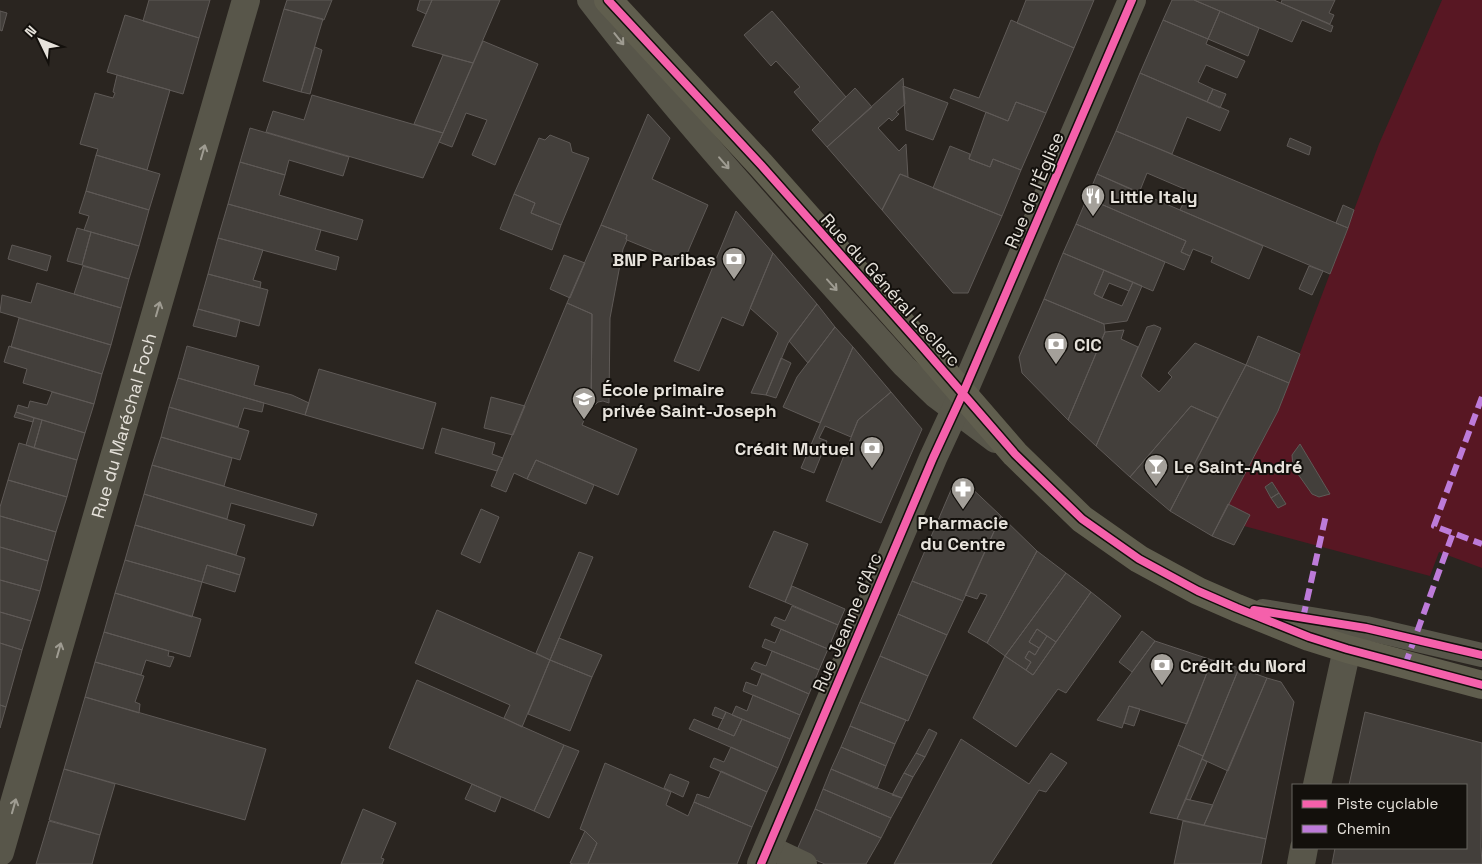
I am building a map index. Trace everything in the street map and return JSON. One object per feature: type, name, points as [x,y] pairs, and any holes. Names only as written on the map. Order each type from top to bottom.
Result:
[{"type":"main road","name":"Rue du Général Leclerc","points":[[608,0],[761,165],[959,402],[1075,512],[1100,533],[1139,560],[1198,591],[1309,637],[1347,649],[1482,684]]},
{"type":"street","name":"Rue du Maréchal Foch","points":[[0,852],[246,0]]},
{"type":"street","name":"Rue de l'Église","points":[[959,402],[1132,0]]},
{"type":"street","name":"Rue Jeanne d'Arc","points":[[765,855],[959,402]]},
{"type":"street","points":[[1317,784],[1347,649]]},
{"type":"street","points":[[1301,864],[1304,849]]},
{"type":"lane","points":[[590,0],[652,79],[904,366],[935,396],[959,402]]},
{"type":"lane","points":[[625,0],[681,77]]},
{"type":"lane","points":[[1237,608],[1366,628],[1482,655]]},
{"type":"lane","points":[[765,855],[805,864]]},
{"type":"shaded area","points":[[1442,0],[1482,0],[1482,568],[1439,552],[1430,576],[1244,526],[1249,515],[1228,504],[1278,411],[1379,144]]},
{"type":"building","points":[[149,0],[210,0],[199,38],[143,21]]},
{"type":"building","points":[[287,0],[332,0],[324,20],[284,9]]},
{"type":"building","points":[[420,0],[432,0],[426,14],[417,10]]},
{"type":"building","points":[[432,0],[500,0],[473,63],[412,46]]},
{"type":"building","points":[[1026,0],[1094,0],[1074,48],[1017,23]]},
{"type":"building","points":[[1172,0],[1194,0],[1220,11],[1208,39],[1163,20]]},
{"type":"building","points":[[1194,0],[1274,0],[1333,26],[1331,32],[1302,20],[1292,42]]},
{"type":"building","points":[[1282,0],[1335,0],[1329,13],[1334,15],[1330,24],[1281,3]]},
{"type":"building","points":[[284,9],[323,19],[301,92],[263,81]]},
{"type":"building","points":[[0,11],[7,13],[2,31],[0,30]]},
{"type":"building","points":[[772,11],[846,97],[820,122],[794,92],[800,87],[776,61],[771,66],[744,35]]},
{"type":"building","points":[[1220,11],[1259,28],[1248,56],[1208,39]]},
{"type":"building","points":[[125,15],[199,38],[183,94],[107,72]]},
{"type":"building","points":[[1011,20],[1074,48],[1046,113],[1016,102],[1008,121],[950,98],[954,89],[979,98]]},
{"type":"building","points":[[1163,20],[1208,39],[1206,44],[1245,61],[1237,78],[1206,65],[1198,82],[1213,89],[1207,102],[1140,73]]},
{"type":"building","points":[[483,41],[538,64],[495,165],[472,155],[487,120],[466,113],[452,147],[439,142]]},
{"type":"building","points":[[315,47],[322,50],[310,94],[301,92]]},
{"type":"building","points":[[443,55],[473,63],[443,133],[414,124]]},
{"type":"building","points":[[1140,73],[1229,111],[1220,131],[1187,117],[1172,154],[1116,131]]},
{"type":"building","points":[[117,75],[170,90],[147,170],[96,155],[98,149],[80,144],[95,93],[113,98]]},
{"type":"building","points":[[903,78],[905,104],[896,112],[899,114],[892,121],[889,118],[878,128],[899,151],[906,144],[908,177],[900,174],[882,210],[827,147]]},
{"type":"building","points":[[903,86],[948,103],[933,140],[906,130]]},
{"type":"building","points":[[855,88],[872,107],[827,147],[812,130]]},
{"type":"building","points":[[1213,89],[1226,94],[1220,108],[1207,102]]},
{"type":"building","points":[[312,95],[443,133],[423,178],[266,132],[273,111],[304,120]]},
{"type":"building","points":[[1016,102],[1046,113],[1021,170],[993,159],[990,167],[969,159],[986,112],[1008,121]]},
{"type":"building","points":[[648,114],[670,138],[652,179],[708,205],[683,263],[627,240],[627,235],[601,225]]},
{"type":"building","points":[[250,128],[349,157],[343,176],[289,160],[285,175],[240,162]]},
{"type":"building","points":[[1116,131],[1348,228],[1330,274],[1180,210],[1189,191],[1147,173],[1139,193],[1097,174]]},
{"type":"building","points":[[550,135],[570,143],[572,152],[589,158],[561,225],[531,213],[535,203],[514,194],[539,138],[545,140]]},
{"type":"building","points":[[1290,138],[1311,147],[1309,155],[1287,146]]},
{"type":"building","points":[[950,146],[970,154],[969,159],[990,167],[993,159],[1021,170],[1002,216],[933,188]]},
{"type":"building","points":[[96,155],[160,174],[149,210],[86,191]]},
{"type":"building","points":[[240,162],[285,175],[279,195],[363,220],[357,240],[228,204]]},
{"type":"building","points":[[900,174],[1002,216],[968,293],[953,293],[882,210]]},
{"type":"building","points":[[1097,174],[1263,246],[1249,279],[1211,262],[1213,257],[1193,249],[1190,256],[1181,252],[1186,241],[1087,198]]},
{"type":"building","points":[[86,191],[149,210],[139,246],[84,230],[89,216],[79,213]]},
{"type":"building","points":[[514,194],[535,203],[531,213],[561,225],[552,250],[500,229]]},
{"type":"building","points":[[1087,198],[1186,241],[1181,252],[1190,256],[1184,270],[1076,224]]},
{"type":"building","points":[[228,204],[321,230],[315,250],[339,257],[336,270],[218,238]]},
{"type":"building","points":[[1343,205],[1354,210],[1348,228],[1336,223]]},
{"type":"building","name":"BNP Paribas","points":[[736,211],[773,253],[743,326],[722,317],[699,371],[674,361]]},
{"type":"building","points":[[1076,224],[1165,262],[1153,291],[1063,253]]},
{"type":"building","points":[[601,225],[627,235],[627,240],[623,249],[610,318],[609,403],[598,402],[591,409],[592,314],[567,303]]},
{"type":"building","points":[[77,228],[91,232],[82,265],[67,261]]},
{"type":"building","points":[[91,232],[139,246],[129,279],[82,265]]},
{"type":"building","points":[[218,238],[263,250],[253,280],[261,282],[260,288],[208,274]]},
{"type":"building","points":[[12,245],[51,256],[47,271],[8,259]]},
{"type":"building","points":[[773,253],[817,304],[788,343],[766,395],[751,393],[778,333],[750,308]]},
{"type":"building","points":[[1063,253],[1104,270],[1094,294],[1102,298],[1122,306],[1133,282],[1142,286],[1127,321],[1104,324],[1044,299]]},
{"type":"building","points":[[564,255],[585,263],[570,298],[550,289]]},
{"type":"building","points":[[83,266],[129,279],[121,308],[74,294]]},
{"type":"building","points":[[1309,266],[1323,271],[1312,295],[1299,289]]},
{"type":"building","points":[[1104,270],[1133,282],[1129,291],[1109,283],[1102,298],[1094,294]]},
{"type":"building","points":[[208,274],[268,290],[259,326],[198,309]]},
{"type":"building","points":[[37,283],[121,308],[111,345],[0,312],[2,295],[31,303]]},
{"type":"building","name":"CIC","points":[[1044,299],[1104,324],[1105,332],[1068,420],[1022,373],[1019,357]]},
{"type":"building","points":[[567,303],[592,314],[591,409],[589,408],[582,425],[637,449],[618,495],[536,460],[527,479],[514,473],[506,492],[491,486]]},
{"type":"building","points":[[817,304],[835,327],[808,363],[789,341]]},
{"type":"building","points":[[198,309],[240,320],[236,337],[193,326]]},
{"type":"building","points":[[19,318],[111,345],[102,374],[11,347]]},
{"type":"building","points":[[1154,325],[1161,328],[1141,376],[1159,392],[1172,377],[1168,373],[1195,343],[1246,365],[1218,418],[1191,406],[1130,477],[1096,446],[1147,327]]},
{"type":"building","points":[[835,327],[853,347],[820,423],[783,407],[797,377]]},
{"type":"building","points":[[1124,330],[1121,339],[1138,347],[1096,446],[1068,420],[1105,332]]},
{"type":"building","points":[[1258,336],[1300,354],[1289,383],[1246,365]]},
{"type":"building","points":[[9,346],[102,374],[94,404],[23,383],[27,369],[4,362]]},
{"type":"building","points":[[187,346],[259,366],[254,385],[292,395],[309,403],[305,415],[178,378]]},
{"type":"building","points":[[853,347],[891,392],[858,420],[851,437],[825,426],[819,438],[827,441],[814,473],[801,468]]},
{"type":"building","points":[[781,358],[791,363],[776,398],[766,395]]},
{"type":"building","points":[[1246,365],[1289,383],[1278,411],[1212,536],[1170,511]]},
{"type":"building","points":[[319,369],[436,403],[423,449],[305,415]]},
{"type":"building","points":[[178,378],[264,403],[262,412],[244,408],[238,427],[169,407]]},
{"type":"building","points":[[52,392],[94,404],[85,433],[16,412],[18,405],[28,408],[30,401],[47,405]]},
{"type":"building","name":"Crédit Mutuel","points":[[891,392],[922,429],[881,523],[826,501],[858,420]]},
{"type":"building","points":[[491,397],[525,406],[513,435],[484,428]]},
{"type":"building","points":[[1191,406],[1218,418],[1170,511],[1130,477]]},
{"type":"building","points":[[169,407],[249,431],[240,460],[161,437]]},
{"type":"building","points":[[16,412],[34,418],[33,422],[14,417]]},
{"type":"building","points":[[34,418],[42,420],[34,448],[26,445]]},
{"type":"building","points":[[42,420],[85,433],[77,460],[34,448]]},
{"type":"building","points":[[442,428],[495,443],[492,454],[503,458],[497,471],[435,453]]},
{"type":"building","points":[[161,437],[232,458],[224,486],[152,465]]},
{"type":"building","points":[[19,443],[77,460],[67,497],[8,480]]},
{"type":"building","points":[[1300,444],[1330,494],[1319,497],[1312,494],[1293,467],[1292,455]]},
{"type":"building","points":[[536,460],[594,485],[586,504],[527,479]]},
{"type":"building","points":[[152,465],[317,514],[313,526],[231,503],[227,519],[144,494]]},
{"type":"building","points":[[8,480],[67,497],[56,532],[0,516],[0,507]]},
{"type":"building","points":[[964,481],[1001,516],[963,601],[912,581],[954,483]]},
{"type":"building","points":[[1272,482],[1279,493],[1271,498],[1265,487]]},
{"type":"building","points":[[1279,493],[1286,504],[1278,508],[1271,498]]},
{"type":"building","points":[[144,494],[245,525],[236,555],[135,525]]},
{"type":"building","points":[[1228,504],[1250,515],[1234,545],[1212,536]]},
{"type":"building","points":[[481,509],[499,517],[480,563],[461,554]]},
{"type":"building","points":[[0,516],[56,532],[48,561],[0,547]]},
{"type":"building","points":[[1001,516],[1037,551],[987,643],[968,632],[987,595],[980,593],[977,599],[965,595]]},
{"type":"building","points":[[135,525],[245,558],[240,575],[207,565],[202,582],[125,560]]},
{"type":"building","points":[[774,531],[808,544],[785,602],[749,587]]},
{"type":"building","points":[[0,547],[48,561],[40,591],[0,580]]},
{"type":"building","points":[[1037,551],[1066,573],[1005,656],[987,643]]},
{"type":"building","points":[[579,552],[593,557],[550,660],[536,653]]},
{"type":"building","points":[[125,560],[202,582],[192,617],[115,593]]},
{"type":"building","points":[[207,565],[240,575],[235,592],[202,582]]},
{"type":"building","points":[[1066,573],[1091,592],[1056,642],[1037,629],[1029,642],[1039,648],[1035,655],[1029,651],[1025,658],[1031,662],[1026,670],[1005,656]]},
{"type":"building","points":[[0,580],[40,591],[31,621],[0,612]]},
{"type":"building","points":[[912,581],[963,601],[947,635],[898,614]]},
{"type":"building","points":[[792,586],[845,609],[838,625],[785,602]]},
{"type":"building","points":[[1091,592],[1121,616],[1066,693],[1058,689],[1016,747],[973,718],[1005,656],[1033,675]]},
{"type":"building","points":[[115,593],[201,619],[190,657],[104,632]]},
{"type":"building","points":[[792,606],[838,625],[828,649],[771,625],[775,617],[785,621]]},
{"type":"building","points":[[437,610],[550,660],[522,727],[504,718],[510,705],[415,663]]},
{"type":"building","points":[[0,612],[31,621],[22,650],[0,643]]},
{"type":"building","points":[[898,614],[947,635],[928,676],[880,656]]},
{"type":"building","points":[[781,629],[828,649],[819,670],[762,647],[765,639],[775,643]]},
{"type":"building","points":[[1037,629],[1047,636],[1039,648],[1029,642]]},
{"type":"building","points":[[1142,631],[1155,641],[1132,672],[1119,662]]},
{"type":"building","points":[[104,632],[169,651],[168,656],[174,657],[170,667],[146,660],[141,675],[95,662]]},
{"type":"building","points":[[1047,636],[1056,642],[1033,675],[1026,670],[1031,662],[1025,658],[1029,651],[1035,655]]},
{"type":"building","points":[[559,638],[602,655],[592,677],[550,660]]},
{"type":"building","name":"Crédit du Nord","points":[[1155,641],[1212,660],[1187,724],[1129,706],[1122,728],[1097,720]]},
{"type":"building","points":[[0,643],[22,650],[6,707],[0,705]]},
{"type":"building","points":[[772,651],[819,670],[809,694],[751,669],[755,662],[766,666]]},
{"type":"building","points":[[880,656],[928,676],[908,721],[860,702]]},
{"type":"building","points":[[550,660],[592,677],[570,731],[528,714]]},
{"type":"building","points":[[1212,660],[1239,668],[1203,756],[1178,745]]},
{"type":"building","points":[[95,662],[144,676],[135,702],[140,704],[139,713],[85,697]]},
{"type":"building","points":[[1239,668],[1267,678],[1228,771],[1202,759]]},
{"type":"building","points":[[762,673],[809,694],[800,715],[743,691],[746,682],[757,686]]},
{"type":"building","points":[[1267,678],[1281,682],[1294,702],[1266,839],[1204,825]]},
{"type":"building","points":[[417,680],[564,745],[534,811],[389,748]]},
{"type":"building","points":[[753,695],[800,715],[790,739],[732,715],[736,706],[747,711]]},
{"type":"building","points":[[85,697],[266,749],[245,820],[64,769]]},
{"type":"building","points":[[860,702],[906,720],[895,744],[850,726]]},
{"type":"building","points":[[0,705],[6,707],[0,728]]},
{"type":"building","points":[[1129,706],[1140,709],[1134,726],[1124,723]]},
{"type":"building","points":[[715,707],[726,712],[723,719],[712,715]]},
{"type":"building","points":[[726,712],[742,719],[734,736],[718,729]]},
{"type":"building","points":[[1365,712],[1482,743],[1482,864],[1332,864],[1335,849],[1467,849],[1467,784],[1349,784]]},
{"type":"building","points":[[694,719],[734,736],[742,719],[790,739],[778,768],[689,729]]},
{"type":"building","points":[[850,726],[895,744],[886,766],[841,747]]},
{"type":"building","points":[[929,729],[937,733],[925,757],[916,753]]},
{"type":"building","points":[[961,739],[1029,784],[1051,753],[1067,763],[1046,792],[1039,790],[991,864],[894,864]]},
{"type":"building","points":[[564,745],[579,751],[549,818],[534,811]]},
{"type":"building","points":[[1178,745],[1203,756],[1177,819],[1150,813]]},
{"type":"building","points":[[731,747],[778,768],[767,792],[710,767],[714,758],[724,762]]},
{"type":"building","points":[[841,747],[886,766],[877,789],[831,769]]},
{"type":"building","points":[[916,753],[925,757],[913,777],[904,773]]},
{"type":"building","points":[[1202,759],[1207,762],[1190,800],[1186,799]]},
{"type":"building","points":[[605,763],[671,792],[666,805],[688,816],[694,802],[752,827],[737,864],[588,864],[597,843],[585,831],[580,829]]},
{"type":"building","points":[[64,769],[115,784],[100,835],[49,820]]},
{"type":"building","points":[[831,769],[902,798],[891,818],[823,789]]},
{"type":"building","points":[[721,771],[767,792],[752,827],[694,802],[697,794],[709,798]]},
{"type":"building","points":[[904,773],[913,777],[902,798],[892,795]]},
{"type":"building","points":[[670,774],[689,782],[683,797],[664,788]]},
{"type":"building","points":[[472,784],[501,797],[495,812],[465,799]]},
{"type":"building","points":[[823,789],[891,818],[881,838],[815,809]]},
{"type":"building","points":[[1186,799],[1213,805],[1204,825],[1177,819]]},
{"type":"building","points":[[363,809],[396,823],[381,858],[384,859],[382,864],[341,864]]},
{"type":"building","points":[[815,809],[881,838],[866,864],[825,864],[796,852]]},
{"type":"building","points":[[49,821],[100,835],[92,864],[36,864]]},
{"type":"building","points":[[1183,821],[1266,839],[1261,864],[1174,864]]},
{"type":"building","points":[[585,831],[597,843],[588,864],[570,863]]},
{"type":"marked path","points":[[1482,397],[1434,526],[1482,544]]},
{"type":"marked path","points":[[1303,618],[1326,515]]},
{"type":"marked path","points":[[1405,665],[1453,533]]},
{"type":"cycle path","points":[[608,0],[761,165],[1015,454],[1082,519],[1139,559],[1198,591],[1237,608],[1309,637],[1347,649],[1482,685]]},
{"type":"cycle path","points":[[761,864],[933,458],[963,393],[1132,0]]},
{"type":"cycle path","points":[[1254,610],[1366,628],[1482,655]]},
{"type":"place","name":"Little Italy","points":[[1093,217]]},
{"type":"place","name":"BNP Paribas","points":[[734,280]]},
{"type":"place","name":"CIC","points":[[1056,365]]},
{"type":"place","name":"École primaire privée Saint-Joseph","points":[[584,420]]},
{"type":"place","name":"Crédit Mutuel","points":[[872,469]]},
{"type":"place","name":"Le Saint-André","points":[[1156,487]]},
{"type":"place","name":"Pharmacie du Centre","points":[[963,510]]},
{"type":"place","name":"Crédit du Nord","points":[[1162,686]]}]
